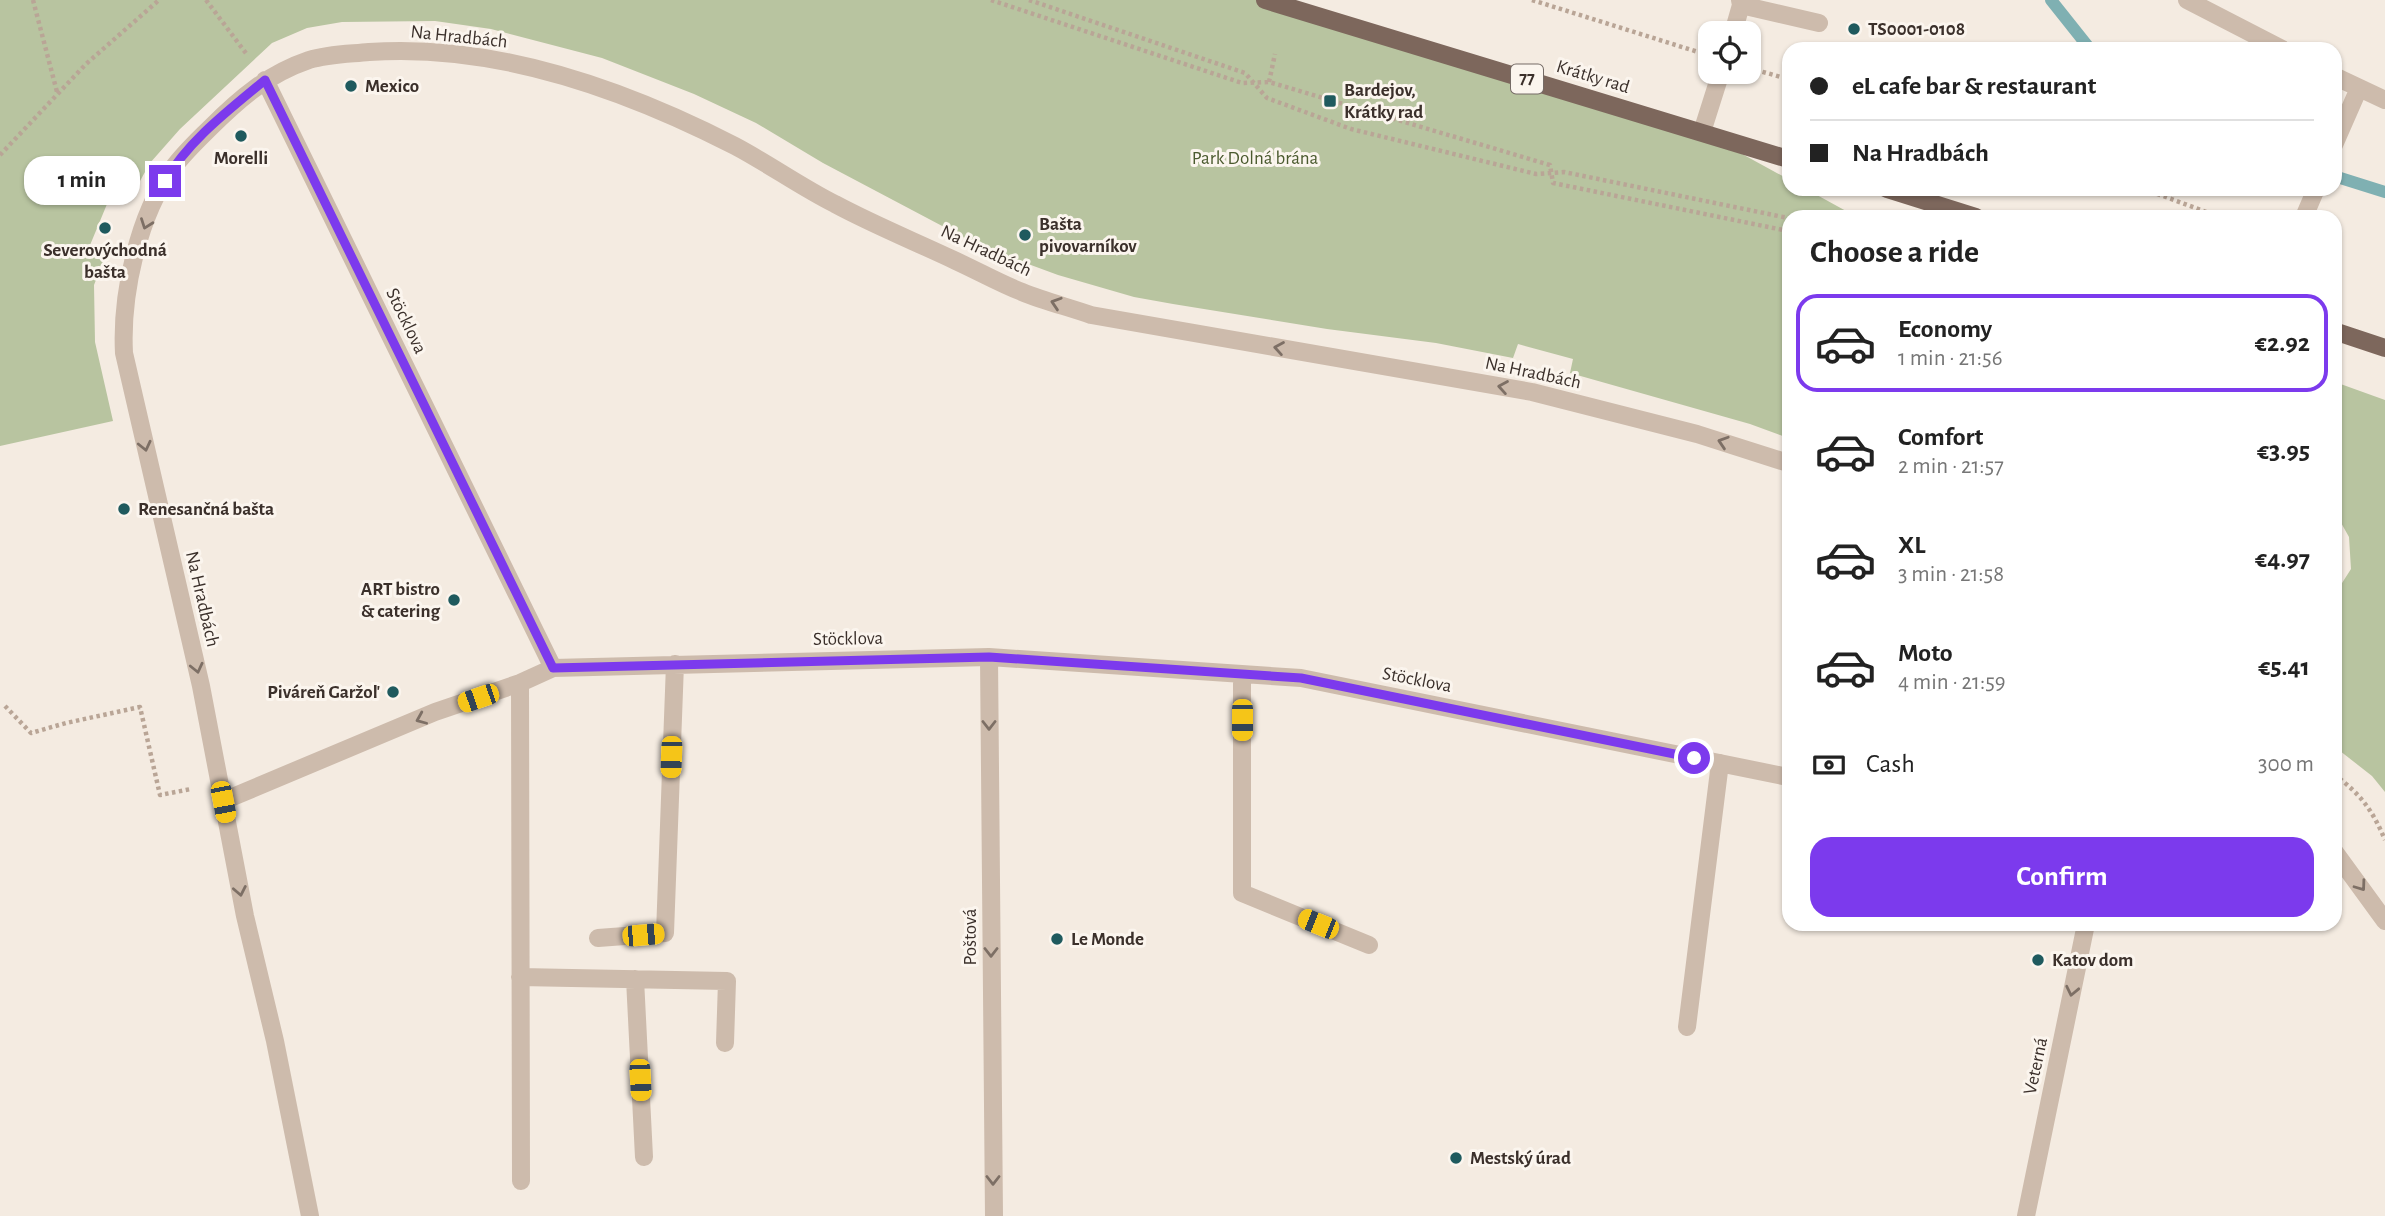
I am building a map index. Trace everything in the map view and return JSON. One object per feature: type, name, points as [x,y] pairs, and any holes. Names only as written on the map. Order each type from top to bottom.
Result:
[{"type":"main road","name":"Krátky rad","points":[[1265,0],[1782,157]]},
{"type":"main road","points":[[1909,196],[1954,210]]},
{"type":"main road","points":[[2342,334],[2385,348]]},
{"type":"street","points":[[2187,0],[2268,42]]},
{"type":"street","points":[[1736,21],[1741,2],[1819,23]]},
{"type":"street","name":"Na Hradbách","points":[[310,1216],[275,1041],[245,916],[201,686],[124,352],[122,326],[125,292],[132,260],[158,194],[172,169],[226,112],[265,80],[312,60],[338,54],[386,51],[435,53],[522,65],[609,89],[736,146],[834,204],[1020,291],[1091,315],[1532,393],[1697,434],[1782,461]]},
{"type":"street","name":"Stöcklova","points":[[265,80],[553,668],[989,657],[1301,678],[1782,776]]},
{"type":"street","points":[[2342,80],[2385,100]]},
{"type":"street","points":[[1702,132],[1717,84]]},
{"type":"street","points":[[2342,127],[2359,88]]},
{"type":"street","name":"Poštová","points":[[989,657],[994,1216]]},
{"type":"street","points":[[598,939],[665,933],[675,664]]},
{"type":"street","points":[[223,802],[435,712],[520,683],[553,668]]},
{"type":"street","points":[[1242,675],[1242,893],[1369,945]]},
{"type":"street","points":[[520,683],[521,1181]]},
{"type":"street","points":[[1687,1027],[1720,764]]},
{"type":"street","points":[[2342,862],[2385,922]]},
{"type":"street","name":"Veterná","points":[[2026,1216],[2085,931]]},
{"type":"street","points":[[520,977],[727,981],[725,1043]]},
{"type":"street","points":[[635,979],[644,1157]]},
{"type":"path","points":[[33,0],[57,93]]},
{"type":"path","points":[[0,155],[86,64],[159,0]]},
{"type":"path","points":[[206,0],[265,80]]},
{"type":"path","points":[[991,0],[1242,83],[1269,82],[1550,165],[1553,183],[1782,229]]},
{"type":"path","points":[[1029,0],[1245,73],[1267,98],[1351,129],[1536,174],[1564,172],[1782,217]]},
{"type":"path","points":[[1532,0],[1698,52]]},
{"type":"path","points":[[1269,82],[1275,54]]},
{"type":"path","points":[[1761,72],[1782,77]]},
{"type":"path","points":[[2163,196],[2201,210]]},
{"type":"path","points":[[5,706],[31,733],[140,707],[160,795],[202,787]]},
{"type":"path","points":[[2342,780],[2357,792],[2375,815],[2385,839]]},
{"type":"green space","name":"Park Dolná brána","points":[[0,0],[1276,0],[1702,132],[1782,176],[1782,196],[1819,196],[1844,210],[1782,210],[1782,436],[1750,424],[1570,373],[1573,359],[1518,344],[1513,358],[1436,343],[1327,329],[1134,297],[1058,275],[980,246],[823,163],[756,123],[694,94],[602,58],[491,29],[435,21],[342,22],[307,28],[272,43],[180,129],[150,163],[130,199],[112,192],[88,250],[105,257],[94,285],[95,342],[113,421],[0,446]]},
{"type":"green space","points":[[2342,385],[2385,400],[2385,792],[2372,776],[2342,752],[2342,583],[2351,569],[2349,537],[2342,524]]},
{"type":"waterway","points":[[2051,0],[2084,42]]},
{"type":"waterway","points":[[2342,179],[2385,192]]},
{"type":"place","name":"TS0001-0108","points":[[1854,29]]},
{"type":"place","name":"Mexico","points":[[351,86]]},
{"type":"place","name":"Bardejov, Krátky rad","points":[[1330,101]]},
{"type":"place","name":"Morelli","points":[[241,136]]},
{"type":"place","name":"Severovýchodná bašta","points":[[105,228]]},
{"type":"place","name":"Bašta pivovarníkov","points":[[1025,235]]},
{"type":"place","name":"Renesančná bašta","points":[[124,509]]},
{"type":"place","name":"ART bistro & catering","points":[[454,600]]},
{"type":"place","name":"Piváreň Garžoľ","points":[[393,692]]},
{"type":"place","name":"Le Monde","points":[[1057,939]]},
{"type":"place","name":"Katov dom","points":[[2038,960]]},
{"type":"place","name":"Mestský úrad","points":[[1456,1158]]},
{"type":"route","points":[[165,181],[192,146],[226,112],[265,80],[553,668],[989,657],[1301,678],[1694,758]]}]
